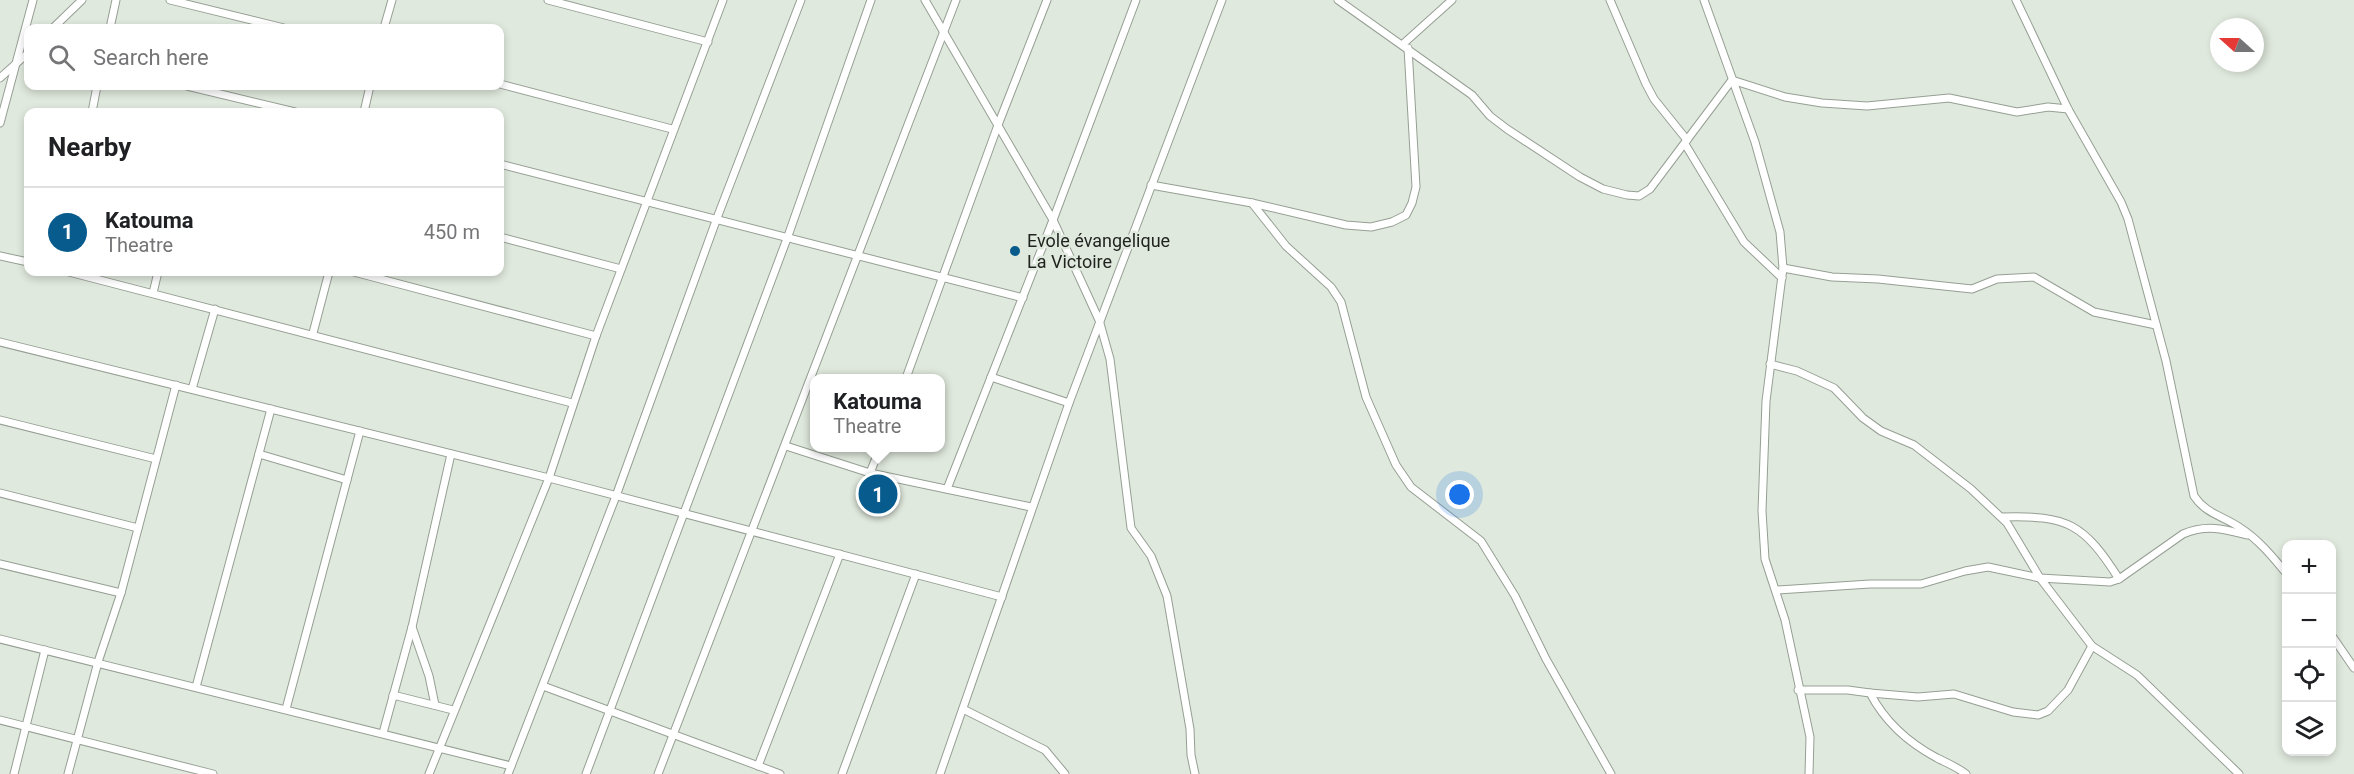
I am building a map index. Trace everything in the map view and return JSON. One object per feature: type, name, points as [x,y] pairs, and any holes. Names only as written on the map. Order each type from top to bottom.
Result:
[{"type":"street","points":[[27,24],[33,0]]},
{"type":"street","points":[[57,24],[82,0]]},
{"type":"street","points":[[111,24],[116,0]]},
{"type":"street","points":[[171,0],[268,24]]},
{"type":"street","points":[[385,24],[392,0]]},
{"type":"street","points":[[548,0],[708,42]]},
{"type":"street","points":[[429,774],[453,710],[549,478],[596,336],[649,200],[672,129],[723,0]]},
{"type":"street","points":[[508,774],[616,496],[717,218],[801,0]]},
{"type":"street","points":[[586,774],[734,374],[788,236],[871,0]]},
{"type":"street","points":[[925,0],[1053,220],[1099,320],[1110,359],[1131,528],[1151,556],[1167,596],[1190,729],[1191,755],[1195,774]]},
{"type":"street","points":[[813,374],[956,0]]},
{"type":"street","points":[[907,374],[998,125],[1047,0]]},
{"type":"street","points":[[947,489],[1053,220],[1136,0]]},
{"type":"street","points":[[940,774],[1031,507],[1099,320],[1222,0]]},
{"type":"street","points":[[1338,0],[1472,95],[1490,116],[1507,129],[1603,189],[1639,196],[1650,189],[1732,80]]},
{"type":"street","points":[[1405,46],[1452,0]]},
{"type":"street","points":[[1610,0],[1654,99],[1686,142],[1744,242],[1782,278]]},
{"type":"street","points":[[1704,0],[1768,187],[1780,232],[1784,268],[1770,364],[1763,452],[1762,511],[1765,559],[1777,590],[1810,737],[1809,774]]},
{"type":"street","points":[[2016,0],[2068,110],[2121,202],[2156,325],[2194,495],[2200,505],[2213,515],[2238,525],[2253,537],[2282,569]]},
{"type":"street","points":[[0,123],[24,36]]},
{"type":"street","points":[[1151,184],[1252,203],[1346,225],[1371,226],[1392,222],[1406,215],[1416,187],[1405,46]]},
{"type":"street","points":[[0,78],[24,57]]},
{"type":"street","points":[[1732,80],[1785,97],[1822,103],[1867,106],[1949,98],[2017,112],[2048,107],[2068,110]]},
{"type":"street","points":[[504,85],[672,129]]},
{"type":"street","points":[[93,108],[96,90]]},
{"type":"street","points":[[204,90],[278,108]]},
{"type":"street","points":[[365,108],[369,90]]},
{"type":"street","points":[[504,165],[1023,297]]},
{"type":"street","points":[[1252,203],[1286,246],[1331,287],[1341,302],[1366,397],[1396,465],[1411,487],[1481,541],[1515,596],[1546,658],[1611,774]]},
{"type":"street","points":[[504,238],[621,269]]},
{"type":"street","points":[[0,256],[24,261]]},
{"type":"street","points":[[1784,268],[1832,277],[1972,288],[2006,278],[2034,277],[2094,312],[2156,325]]},
{"type":"street","points":[[85,276],[313,333],[572,404]]},
{"type":"street","points":[[153,293],[157,276]]},
{"type":"street","points":[[313,333],[327,276]]},
{"type":"street","points":[[369,276],[596,336]]},
{"type":"street","points":[[192,389],[215,309]]},
{"type":"street","points":[[0,342],[549,478],[1002,597]]},
{"type":"street","points":[[1770,364],[1797,371],[1834,388],[1863,418],[1881,431],[1914,445],[1958,477],[2002,517],[2040,578],[2092,646],[2137,675],[2239,774]]},
{"type":"street","points":[[991,377],[1069,403]]},
{"type":"street","points":[[658,774],[810,382]]},
{"type":"street","points":[[68,774],[98,662],[121,593],[176,385]]},
{"type":"street","points":[[196,687],[271,409]]},
{"type":"street","points":[[0,420],[156,459]]},
{"type":"street","points":[[286,709],[360,431]]},
{"type":"street","points":[[786,446],[870,473],[1031,507]]},
{"type":"street","points":[[870,473],[878,452]]},
{"type":"street","points":[[259,454],[347,480]]},
{"type":"street","points":[[383,733],[412,627],[451,454]]},
{"type":"street","points":[[0,493],[138,528]]},
{"type":"street","points":[[2002,517],[2046,518],[2076,527],[2094,542],[2119,579]]},
{"type":"street","points":[[1777,590],[1870,584],[1921,585],[1988,567],[2040,578],[2100,582],[2119,579],[2183,534],[2194,529],[2205,526],[2222,528],[2253,537]]},
{"type":"street","points":[[758,766],[840,554]]},
{"type":"street","points":[[0,564],[121,593]]},
{"type":"street","points":[[842,774],[916,574]]},
{"type":"street","points":[[412,627],[429,676],[435,705]]},
{"type":"street","points":[[0,639],[511,766]]},
{"type":"street","points":[[2336,643],[2354,668]]},
{"type":"street","points":[[1798,690],[1848,690],[1918,697],[1954,694],[2013,712],[2038,715],[2048,711],[2068,690],[2092,646]]},
{"type":"street","points":[[14,774],[45,650]]},
{"type":"street","points":[[543,686],[780,774]]},
{"type":"street","points":[[1870,693],[1880,713],[1899,733],[1915,746],[1966,774]]},
{"type":"street","points":[[393,694],[453,710]]},
{"type":"street","points":[[963,709],[1045,750],[1065,774]]},
{"type":"street","points":[[0,720],[213,774]]},
{"type":"place","name":"Evole évangelique La Victoire","points":[[1015,251]]},
{"type":"place","name":"Katouma","points":[[878,494]]}]
